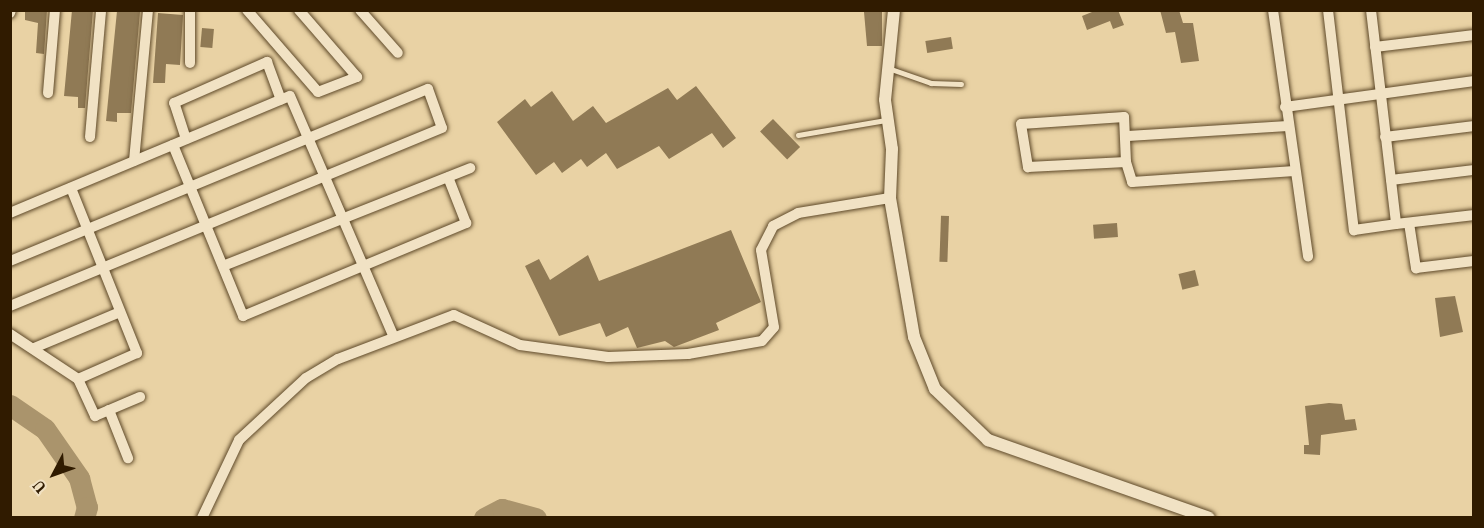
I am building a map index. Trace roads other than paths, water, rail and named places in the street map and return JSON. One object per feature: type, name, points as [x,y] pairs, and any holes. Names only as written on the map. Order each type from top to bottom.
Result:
[{"type":"street","points":[[48,93],[55,10]]},
{"type":"street","points":[[90,137],[101,10]]},
{"type":"street","points":[[134,161],[148,10]]},
{"type":"street","points":[[190,10],[190,63]]},
{"type":"street","points":[[247,10],[318,93],[357,77],[299,10]]},
{"type":"street","points":[[360,10],[398,53]]},
{"type":"street","points":[[894,10],[886,120],[892,149],[890,198],[920,358],[954,413],[988,440],[1209,518]]},
{"type":"street","points":[[1273,10],[1308,257]]},
{"type":"street","points":[[1328,10],[1354,230],[1473,215]]},
{"type":"street","points":[[1371,10],[1396,224]]},
{"type":"street","points":[[1375,47],[1473,35]]},
{"type":"street","points":[[186,139],[174,103],[267,62],[281,100]]},
{"type":"street","points":[[1285,107],[1380,92],[1473,81]]},
{"type":"street","points":[[10,261],[189,185],[428,89],[442,128],[103,270],[10,306]]},
{"type":"street","points":[[10,213],[290,96],[327,177],[362,266],[393,335]]},
{"type":"street","points":[[1126,162],[1028,167],[1021,124],[1124,117],[1128,136],[1126,162],[1132,183],[1295,171]]},
{"type":"street","points":[[1128,136],[1288,126]]},
{"type":"street","points":[[1386,137],[1473,126]]},
{"type":"street","points":[[173,145],[243,315],[466,223],[448,177]]},
{"type":"street","points":[[223,266],[470,168]]},
{"type":"street","points":[[1391,180],[1473,170]]},
{"type":"street","points":[[71,188],[137,353],[78,379]]},
{"type":"street","points":[[202,518],[232,449],[259,419],[313,373],[393,335],[454,315],[519,345],[608,357],[688,354],[762,341],[774,327],[761,250],[773,226],[798,213],[890,198]]},
{"type":"street","points":[[1409,222],[1416,268],[1473,261]]},
{"type":"street","points":[[34,348],[120,312]]},
{"type":"street","points":[[10,334],[78,379],[95,416],[140,397]]},
{"type":"street","points":[[109,410],[128,458]]},
{"type":"lane","points":[[888,68],[931,83],[961,84]]},
{"type":"lane","points":[[798,135],[886,120]]},
{"type":"waterway","points":[[10,405],[45,429],[79,478],[87,507],[84,518]]},
{"type":"waterway","points":[[484,518],[502,509],[536,518]]}]
